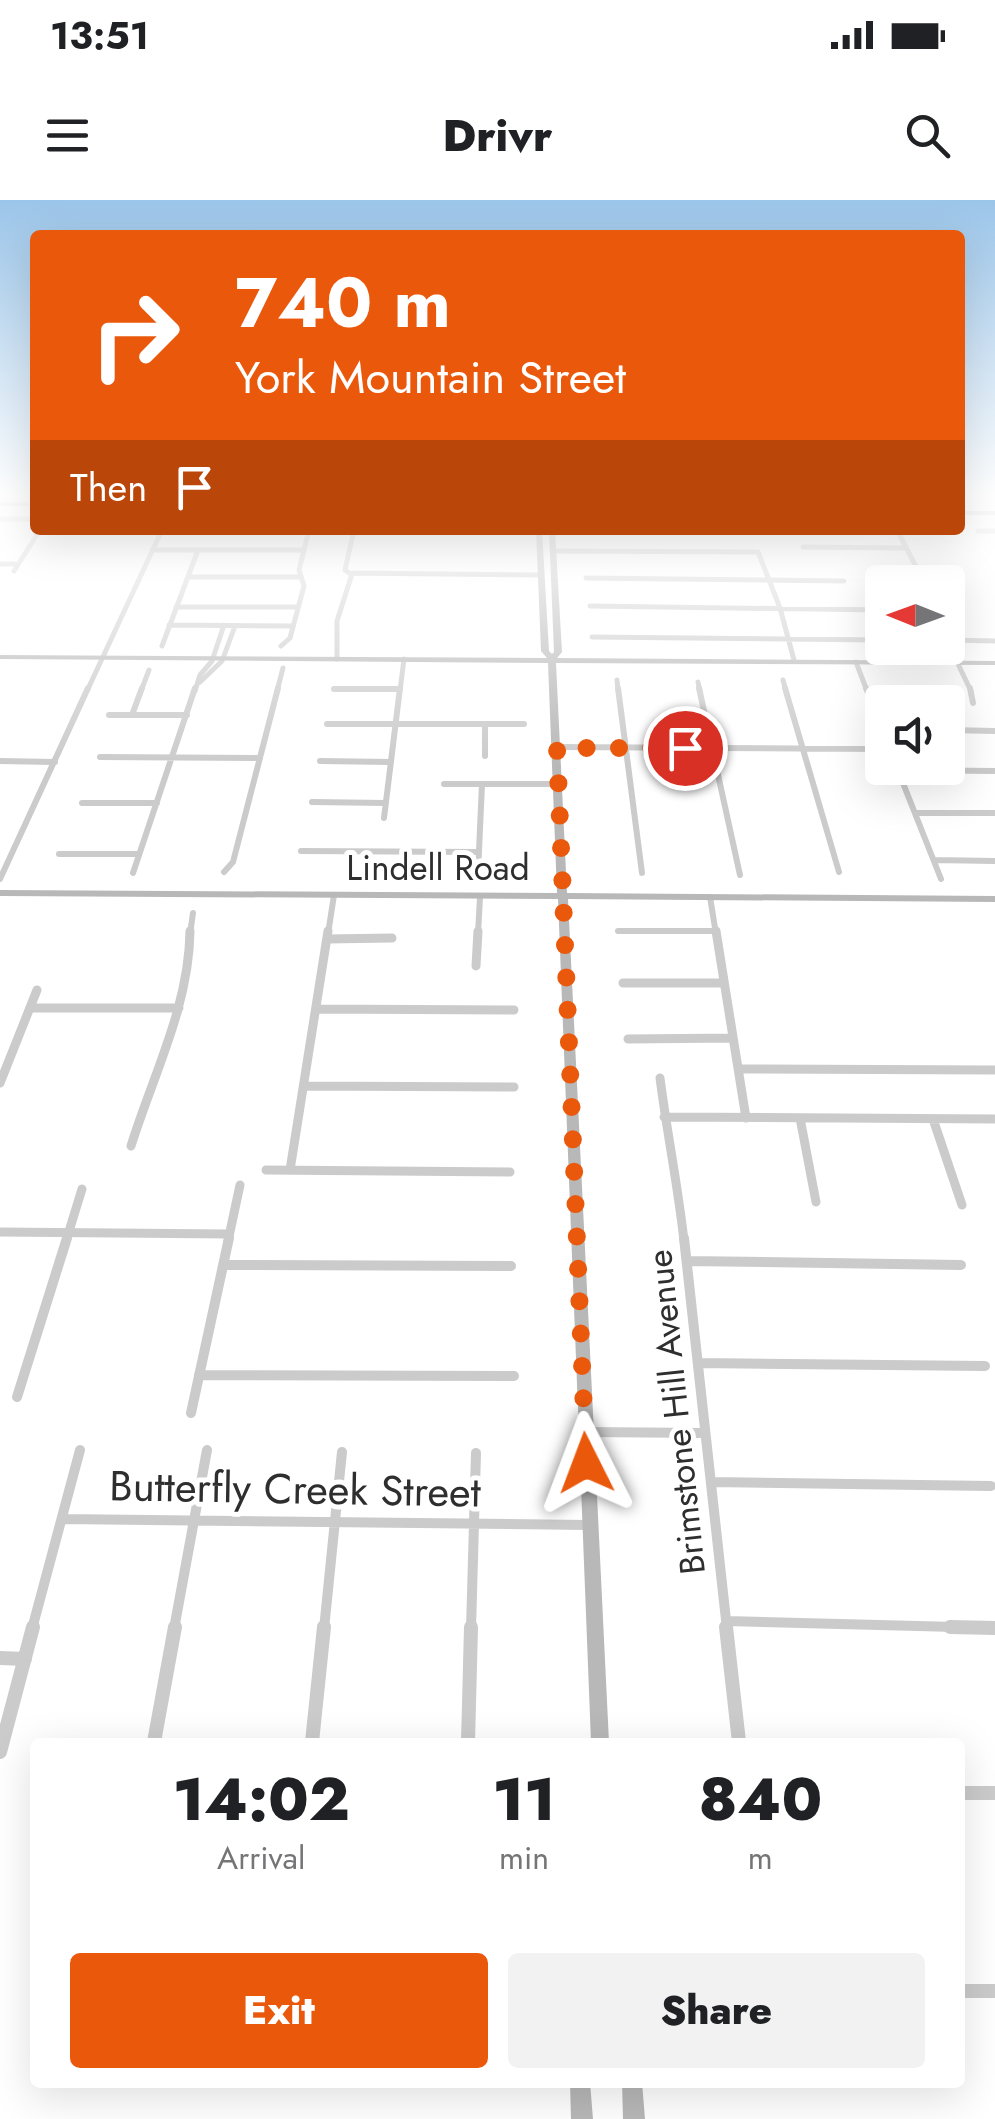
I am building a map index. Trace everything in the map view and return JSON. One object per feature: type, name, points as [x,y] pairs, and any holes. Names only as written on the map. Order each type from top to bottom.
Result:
[{"type":"main road","points":[[542,587],[546,651],[552,659],[557,748],[600,1738]]},
{"type":"main road","points":[[552,659],[558,652],[554,587]]},
{"type":"main road","points":[[0,657],[865,662]]},
{"type":"main road","points":[[965,662],[995,663]]},
{"type":"main road","name":"Lindell Road","points":[[0,893],[995,898]]},
{"type":"main road","points":[[580,2088],[582,2119]]},
{"type":"main road","points":[[632,2088],[634,2119]]},
{"type":"street","points":[[0,880],[135,587]]},
{"type":"street","points":[[162,646],[184,587]]},
{"type":"street","points":[[282,646],[290,638],[304,587]]},
{"type":"street","points":[[337,659],[337,622],[346,587]]},
{"type":"street","points":[[770,587],[794,660]]},
{"type":"street","points":[[590,606],[865,610]]},
{"type":"street","points":[[176,607],[298,607]]},
{"type":"street","points":[[169,625],[294,626]]},
{"type":"street","points":[[218,658],[224,626]]},
{"type":"street","points":[[133,873],[198,683],[218,658],[235,626]]},
{"type":"street","points":[[592,637],[865,640]]},
{"type":"street","points":[[965,640],[995,640]]},
{"type":"street","points":[[384,818],[404,659]]},
{"type":"street","points":[[856,662],[865,686]]},
{"type":"street","points":[[958,665],[974,696],[973,703]]},
{"type":"street","points":[[224,872],[233,862],[283,668]]},
{"type":"street","points":[[132,715],[150,670]]},
{"type":"street","points":[[617,680],[642,874]]},
{"type":"street","points":[[783,680],[839,872]]},
{"type":"street","points":[[698,682],[740,875]]},
{"type":"street","points":[[334,689],[400,689]]},
{"type":"street","points":[[110,715],[187,715]]},
{"type":"street","points":[[327,724],[524,724]]},
{"type":"street","points":[[485,724],[485,756]]},
{"type":"street","points":[[965,730],[995,731]]},
{"type":"street","points":[[557,748],[865,749]]},
{"type":"street","points":[[100,758],[260,758]]},
{"type":"street","points":[[0,762],[55,762]]},
{"type":"street","points":[[320,762],[391,762]]},
{"type":"street","points":[[965,770],[995,770]]},
{"type":"street","points":[[444,784],[558,784]]},
{"type":"street","points":[[478,873],[482,784]]},
{"type":"street","points":[[904,785],[941,879]]},
{"type":"street","points":[[312,802],[386,803]]},
{"type":"street","points":[[82,803],[157,803]]},
{"type":"street","points":[[915,813],[995,813]]},
{"type":"street","points":[[301,851],[479,852]]},
{"type":"street","points":[[59,854],[139,854]]},
{"type":"street","points":[[934,860],[995,860]]},
{"type":"street","points":[[290,1170],[334,895]]},
{"type":"street","points":[[476,966],[480,897]]},
{"type":"street","points":[[710,897],[746,1118]]},
{"type":"street","points":[[131,1146],[148,1088],[168,1045],[190,968],[189,924],[193,913]]},
{"type":"street","points":[[618,931],[716,932]]},
{"type":"street","points":[[327,939],[392,938]]},
{"type":"street","points":[[622,982],[724,984]]},
{"type":"street","points":[[0,1083],[4,1064],[37,990]]},
{"type":"street","points":[[30,1008],[179,1008]]},
{"type":"street","points":[[317,1009],[514,1010]]},
{"type":"street","points":[[628,1039],[733,1038]]},
{"type":"street","points":[[738,1069],[995,1070]]},
{"type":"street","name":"Brimstone Hill Avenue","points":[[660,1078],[664,1116],[675,1157],[739,1738]]},
{"type":"street","points":[[304,1086],[514,1087]]},
{"type":"street","points":[[664,1116],[995,1119]]},
{"type":"street","points":[[800,1118],[816,1202]]},
{"type":"street","points":[[934,1119],[962,1205]]},
{"type":"street","points":[[266,1170],[510,1172]]},
{"type":"street","points":[[191,1413],[240,1185]]},
{"type":"street","points":[[17,1397],[82,1189]]},
{"type":"street","points":[[0,1232],[230,1234]]},
{"type":"street","points":[[687,1261],[962,1265]]},
{"type":"street","points":[[223,1264],[511,1266]]},
{"type":"street","points":[[698,1363],[986,1366]]},
{"type":"street","points":[[199,1375],[514,1376]]},
{"type":"street","points":[[584,1432],[705,1433]]},
{"type":"street","points":[[0,1752],[80,1450]]},
{"type":"street","points":[[155,1738],[207,1450]]},
{"type":"street","points":[[312,1738],[342,1452]]},
{"type":"street","points":[[468,1738],[476,1453]]},
{"type":"street","points":[[712,1482],[991,1486]]},
{"type":"street","name":"Butterfly Creek Street","points":[[62,1519],[588,1525]]},
{"type":"street","points":[[726,1621],[995,1628]]},
{"type":"street","points":[[0,1658],[25,1659]]},
{"type":"street","points":[[965,1793],[995,1793]]},
{"type":"street","points":[[965,1990],[995,1991]]},
{"type":"route","points":[[586,1463],[557,748],[685,748]]}]
